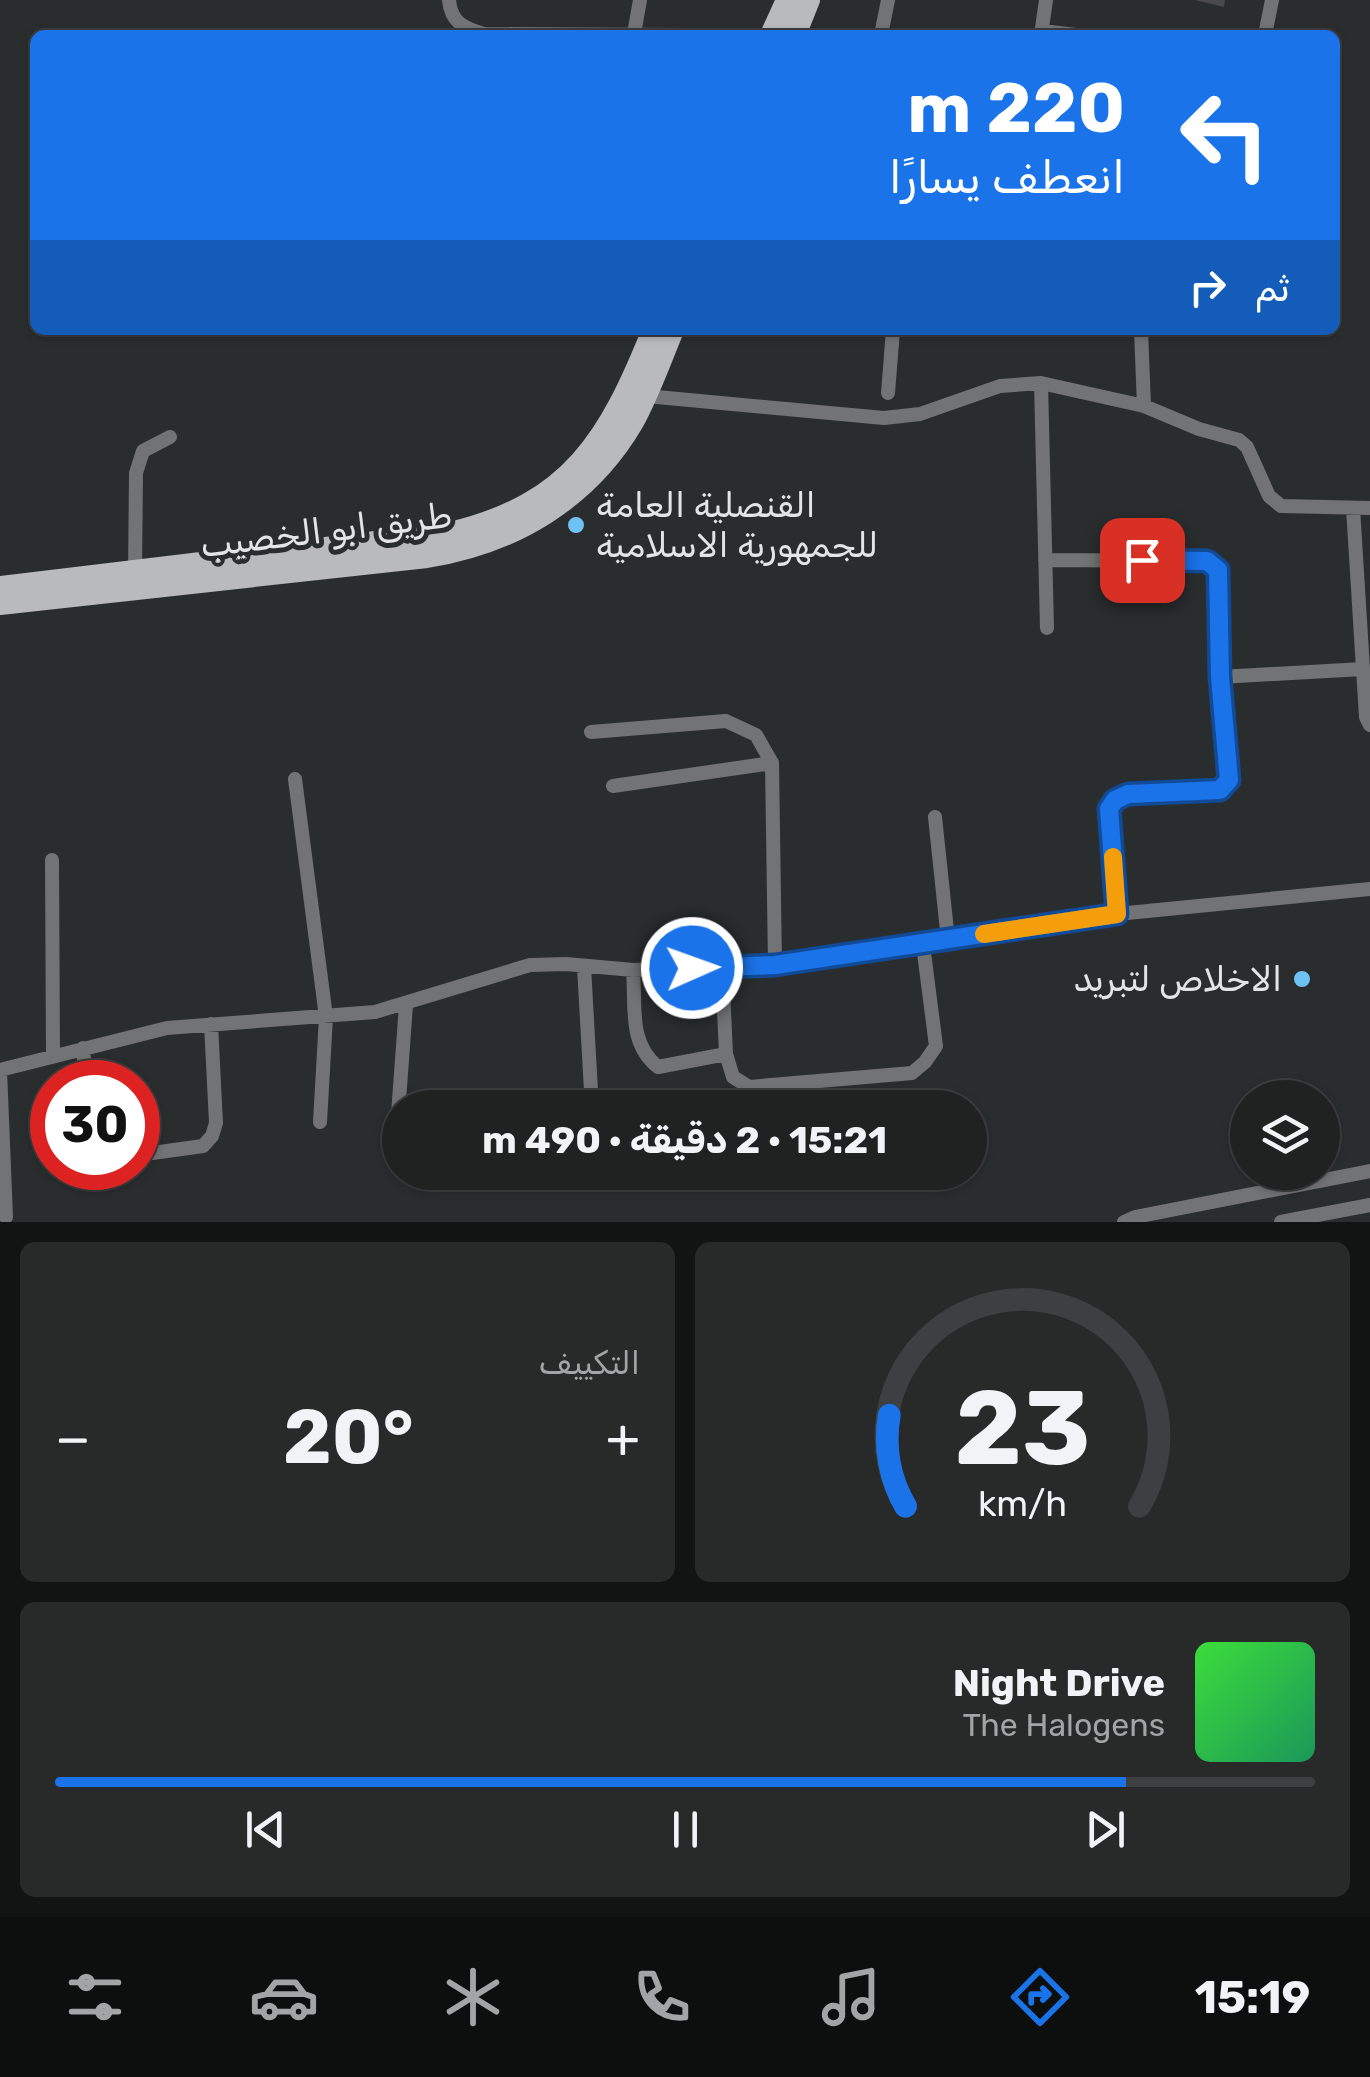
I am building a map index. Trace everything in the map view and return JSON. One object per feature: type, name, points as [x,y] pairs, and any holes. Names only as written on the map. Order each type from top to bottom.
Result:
[{"type":"main road","points":[[773,30],[787,0]]},
{"type":"main road","points":[[796,30],[809,0]]},
{"type":"main road","name":"طريق ابو الخصيب","points":[[0,587],[450,533],[485,524],[518,510],[558,484],[600,440],[619,410],[651,335]]},
{"type":"main road","name":"طريق ابو الخصيب","points":[[0,604],[427,557],[478,546],[536,520],[588,481],[621,442],[646,396],[671,335]]},
{"type":"street","points":[[449,0],[458,30]]},
{"type":"street","points":[[635,30],[640,0]]},
{"type":"street","points":[[882,30],[888,0]]},
{"type":"street","points":[[1041,30],[1046,0]]},
{"type":"street","points":[[1266,30],[1272,0]]},
{"type":"street","points":[[888,392],[893,335]]},
{"type":"street","points":[[1141,335],[1144,406]]},
{"type":"street","points":[[1041,382],[1047,628]]},
{"type":"street","points":[[646,396],[900,418],[1000,386],[1041,382],[1144,406],[1207,432],[1239,440],[1246,446],[1270,496],[1281,506],[1370,508]]},
{"type":"street","points":[[134,571],[139,459],[142,451],[170,437]]},
{"type":"street","points":[[1353,508],[1366,717],[1370,725]]},
{"type":"street","points":[[1045,560],[1207,561],[1215,564],[1220,579],[1220,677],[1229,780],[1220,790],[1128,794],[1115,800],[1109,809],[1117,914]]},
{"type":"street","points":[[1220,677],[1363,669]]},
{"type":"street","points":[[591,732],[726,721],[756,735],[772,763],[775,965]]},
{"type":"street","points":[[613,786],[772,763]]},
{"type":"street","points":[[295,780],[326,1017],[320,1122]]},
{"type":"street","points":[[935,817],[948,940]]},
{"type":"street","points":[[52,860],[54,1056]]},
{"type":"street","points":[[6,1217],[0,1070],[83,1048],[167,1028],[374,1012],[530,965],[634,970],[775,965],[1117,914],[1370,890]]},
{"type":"street","points":[[722,967],[726,1054],[733,1077],[749,1087],[912,1073],[936,1046],[923,945]]},
{"type":"street","points":[[584,967],[591,1090]]},
{"type":"street","points":[[634,970],[638,1044],[643,1055],[658,1067],[726,1054]]},
{"type":"street","points":[[400,1090],[406,1005]]},
{"type":"street","points":[[160,1152],[204,1146],[212,1136],[216,1122],[211,1024]]},
{"type":"street","points":[[83,1048],[84,1060]]},
{"type":"street","points":[[1124,1222],[1135,1216],[1370,1171]]},
{"type":"street","points":[[1282,1222],[1370,1205]]},
{"type":"building","points":[[1195,0],[1225,0],[1224,7]]},
{"type":"slow traffic","points":[[984,934],[1117,914],[1113,857]]},
{"type":"place","name":"القنصلية العامة للجمهورية الاسلامية","points":[[576,525]]},
{"type":"place","name":"الاخلاص لتبريد","points":[[1302,979]]},
{"type":"route","points":[[692,968],[775,965],[1117,914],[1109,809],[1115,800],[1128,794],[1220,790],[1229,780],[1220,677],[1218,570],[1207,561],[1142,560]]}]
